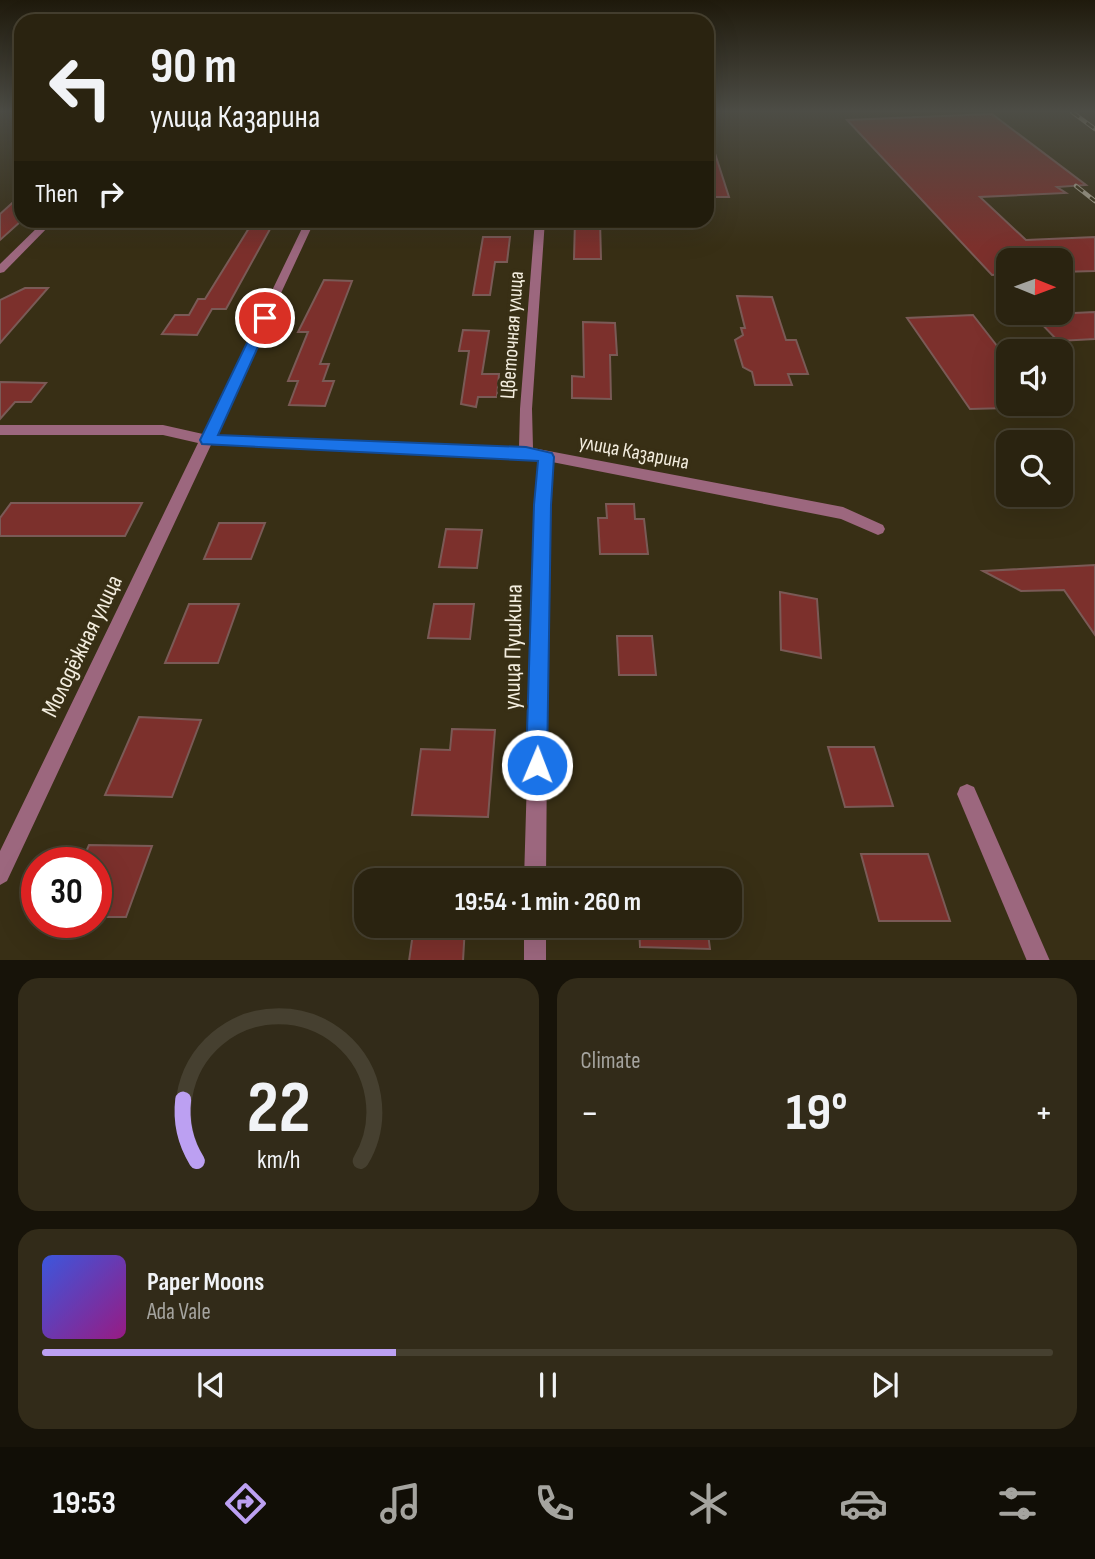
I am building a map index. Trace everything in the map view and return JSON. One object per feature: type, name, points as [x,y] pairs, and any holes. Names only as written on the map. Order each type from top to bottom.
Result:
[{"type":"street","points":[[0,270],[43,228]]},
{"type":"street","name":"Молодёжная улица","points":[[0,874],[307,228]]},
{"type":"street","name":"Цветочная улица","points":[[526,452],[526,409],[539,228]]},
{"type":"street","name":"улица Казарина","points":[[0,430],[163,430],[208,440],[526,452],[843,513],[878,528]]},
{"type":"street","name":"улица Пушкина","points":[[535,868],[542,505],[546,457]]},
{"type":"street","points":[[967,794],[1039,960]]},
{"type":"street","points":[[535,938],[535,960]]},
{"type":"building","points":[[714,157],[716,157],[729,197],[714,197]]},
{"type":"building","points":[[881,157],[1049,157],[1086,185],[1057,187],[1066,193],[980,197],[1026,240],[1095,237],[1095,271],[1073,272],[1073,248],[996,248],[996,275],[992,275]]},
{"type":"building","points":[[14,201],[14,227],[0,240],[0,214]]},
{"type":"building","points":[[249,228],[271,228],[226,309],[212,309],[197,335],[162,334],[175,315],[189,315],[198,299],[205,299]]},
{"type":"building","points":[[575,228],[600,228],[601,259],[574,259]]},
{"type":"building","points":[[483,237],[510,237],[507,262],[495,262],[490,295],[473,295]]},
{"type":"building","points":[[324,280],[352,281],[320,364],[329,364],[323,381],[334,381],[325,406],[289,405],[298,381],[288,381],[308,332],[298,332]]},
{"type":"building","points":[[25,288],[48,288],[0,343],[0,300]]},
{"type":"building","points":[[737,296],[772,297],[786,340],[796,340],[808,374],[788,374],[792,385],[755,385],[752,372],[743,367],[735,340],[743,335],[741,328],[745,328]]},
{"type":"building","points":[[1095,312],[1095,339],[1056,339],[1044,326],[1073,326],[1073,313]]},
{"type":"building","points":[[973,315],[996,345],[996,408],[970,409],[907,318]]},
{"type":"building","points":[[583,322],[615,323],[617,355],[610,355],[611,399],[572,398],[572,376],[584,377]]},
{"type":"building","points":[[463,330],[489,331],[482,374],[499,374],[497,397],[478,397],[476,407],[461,404],[469,351],[459,351]]},
{"type":"building","points":[[0,382],[46,383],[31,402],[15,402],[0,419]]},
{"type":"building","points":[[11,503],[142,503],[125,536],[0,536],[0,518]]},
{"type":"building","points":[[606,504],[634,504],[635,519],[644,519],[648,554],[600,554],[598,518],[607,518]]},
{"type":"building","points":[[219,523],[265,523],[251,559],[204,559]]},
{"type":"building","points":[[446,529],[482,530],[477,568],[439,567]]},
{"type":"building","points":[[1095,565],[1095,635],[1064,590],[1021,591],[983,571]]},
{"type":"building","points":[[780,592],[817,599],[821,658],[781,650]]},
{"type":"building","points":[[189,604],[239,604],[218,663],[165,663]]},
{"type":"building","points":[[434,604],[474,604],[470,639],[428,638]]},
{"type":"building","points":[[617,636],[652,636],[656,675],[619,675]]},
{"type":"building","points":[[139,717],[201,720],[172,797],[105,795]]},
{"type":"building","points":[[452,729],[495,730],[488,817],[412,815],[421,749],[450,750]]},
{"type":"building","points":[[828,747],[874,747],[893,806],[845,807]]},
{"type":"building","points":[[152,846],[126,917],[112,917],[112,847],[88,847]]},
{"type":"building","points":[[861,854],[928,854],[950,921],[879,921]]},
{"type":"building","points":[[412,938],[464,938],[463,960],[409,960]]},
{"type":"building","points":[[640,938],[709,938],[710,949],[640,947]]},
{"type":"railway","points":[[1076,186],[1095,201]]},
{"type":"route","points":[[265,318],[208,440],[526,452],[546,457],[542,505],[537,765]]}]
